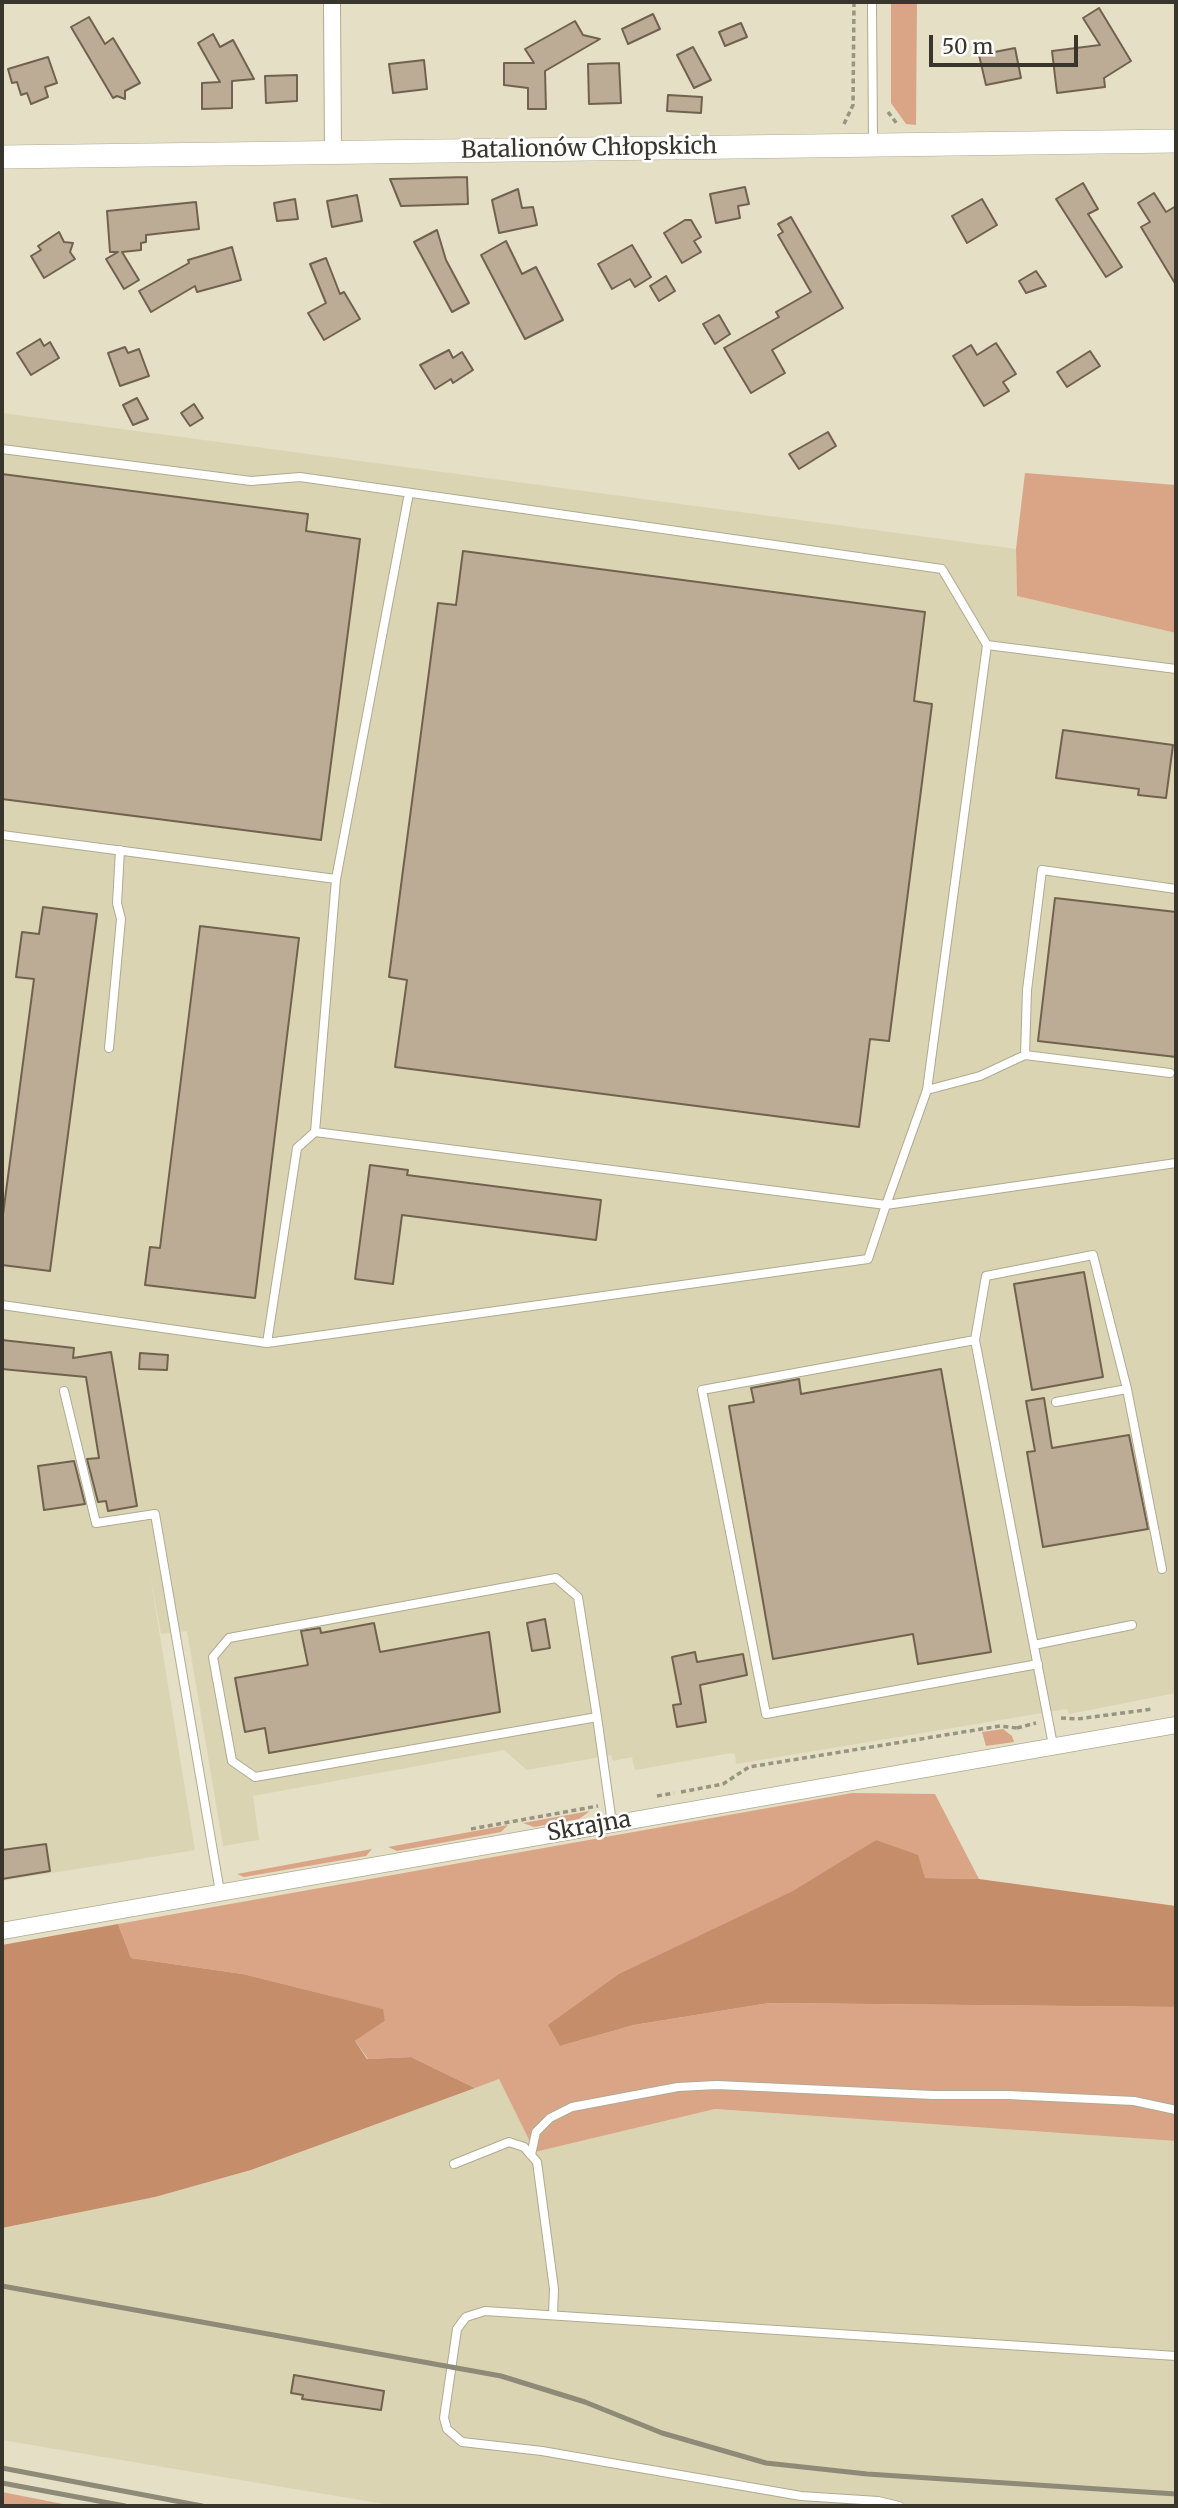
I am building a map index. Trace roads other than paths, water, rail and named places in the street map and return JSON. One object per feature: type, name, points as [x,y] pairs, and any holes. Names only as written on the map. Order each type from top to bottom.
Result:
[{"type":"street","points":[[332,2],[333,152]]},
{"type":"street","name":"Batalionów Chłopskich","points":[[2,157],[1176,141]]},
{"type":"street","name":"Skrajna","points":[[2,1931],[1176,1725]]},
{"type":"lane","points":[[872,2],[873,145]]},
{"type":"lane","points":[[2,449],[251,481],[300,477],[942,569],[987,645],[927,1090],[868,1259],[267,1343],[2,1305]]},
{"type":"lane","points":[[267,1343],[298,1148],[315,1132],[336,878],[409,493]]},
{"type":"lane","points":[[987,645],[1176,669]]},
{"type":"lane","points":[[2,835],[336,878]]},
{"type":"lane","points":[[108,1048],[121,919],[117,903],[120,850]]},
{"type":"lane","points":[[1025,1055],[1027,990],[1042,870],[1176,889]]},
{"type":"lane","points":[[927,1090],[980,1076],[1025,1055],[1170,1073]]},
{"type":"lane","points":[[315,1132],[886,1205],[1176,1163]]},
{"type":"lane","points":[[1054,1745],[975,1340],[986,1276],[1093,1255],[1127,1389],[1163,1569]]},
{"type":"lane","points":[[975,1340],[702,1390],[766,1714],[1038,1664]]},
{"type":"lane","points":[[1056,1402],[1127,1389]]},
{"type":"lane","points":[[64,1391],[96,1523],[155,1514],[220,1892]]},
{"type":"lane","points":[[597,1717],[255,1777],[232,1760],[213,1657],[229,1638],[556,1578],[578,1597],[597,1717],[612,1823]]},
{"type":"lane","points":[[1034,1645],[1132,1625]]},
{"type":"lane","points":[[530,2155],[536,2132],[550,2118],[572,2107],[678,2087],[717,2085],[933,2095],[1008,2095],[1134,2101],[1176,2110]]},
{"type":"lane","points":[[454,2164],[509,2142],[524,2147],[537,2162],[554,2289],[553,2315]]},
{"type":"lane","points":[[899,2506],[878,2501],[801,2496],[542,2451],[462,2442],[454,2438],[447,2429],[445,2408],[457,2329],[466,2317],[485,2311],[1176,2356]]},
{"type":"railway","points":[[2,2286],[501,2376],[585,2402],[662,2433],[766,2463],[867,2474],[1176,2494]]},
{"type":"railway","points":[[2,2468],[202,2506]]},
{"type":"railway","points":[[2,2483],[125,2506]]}]
